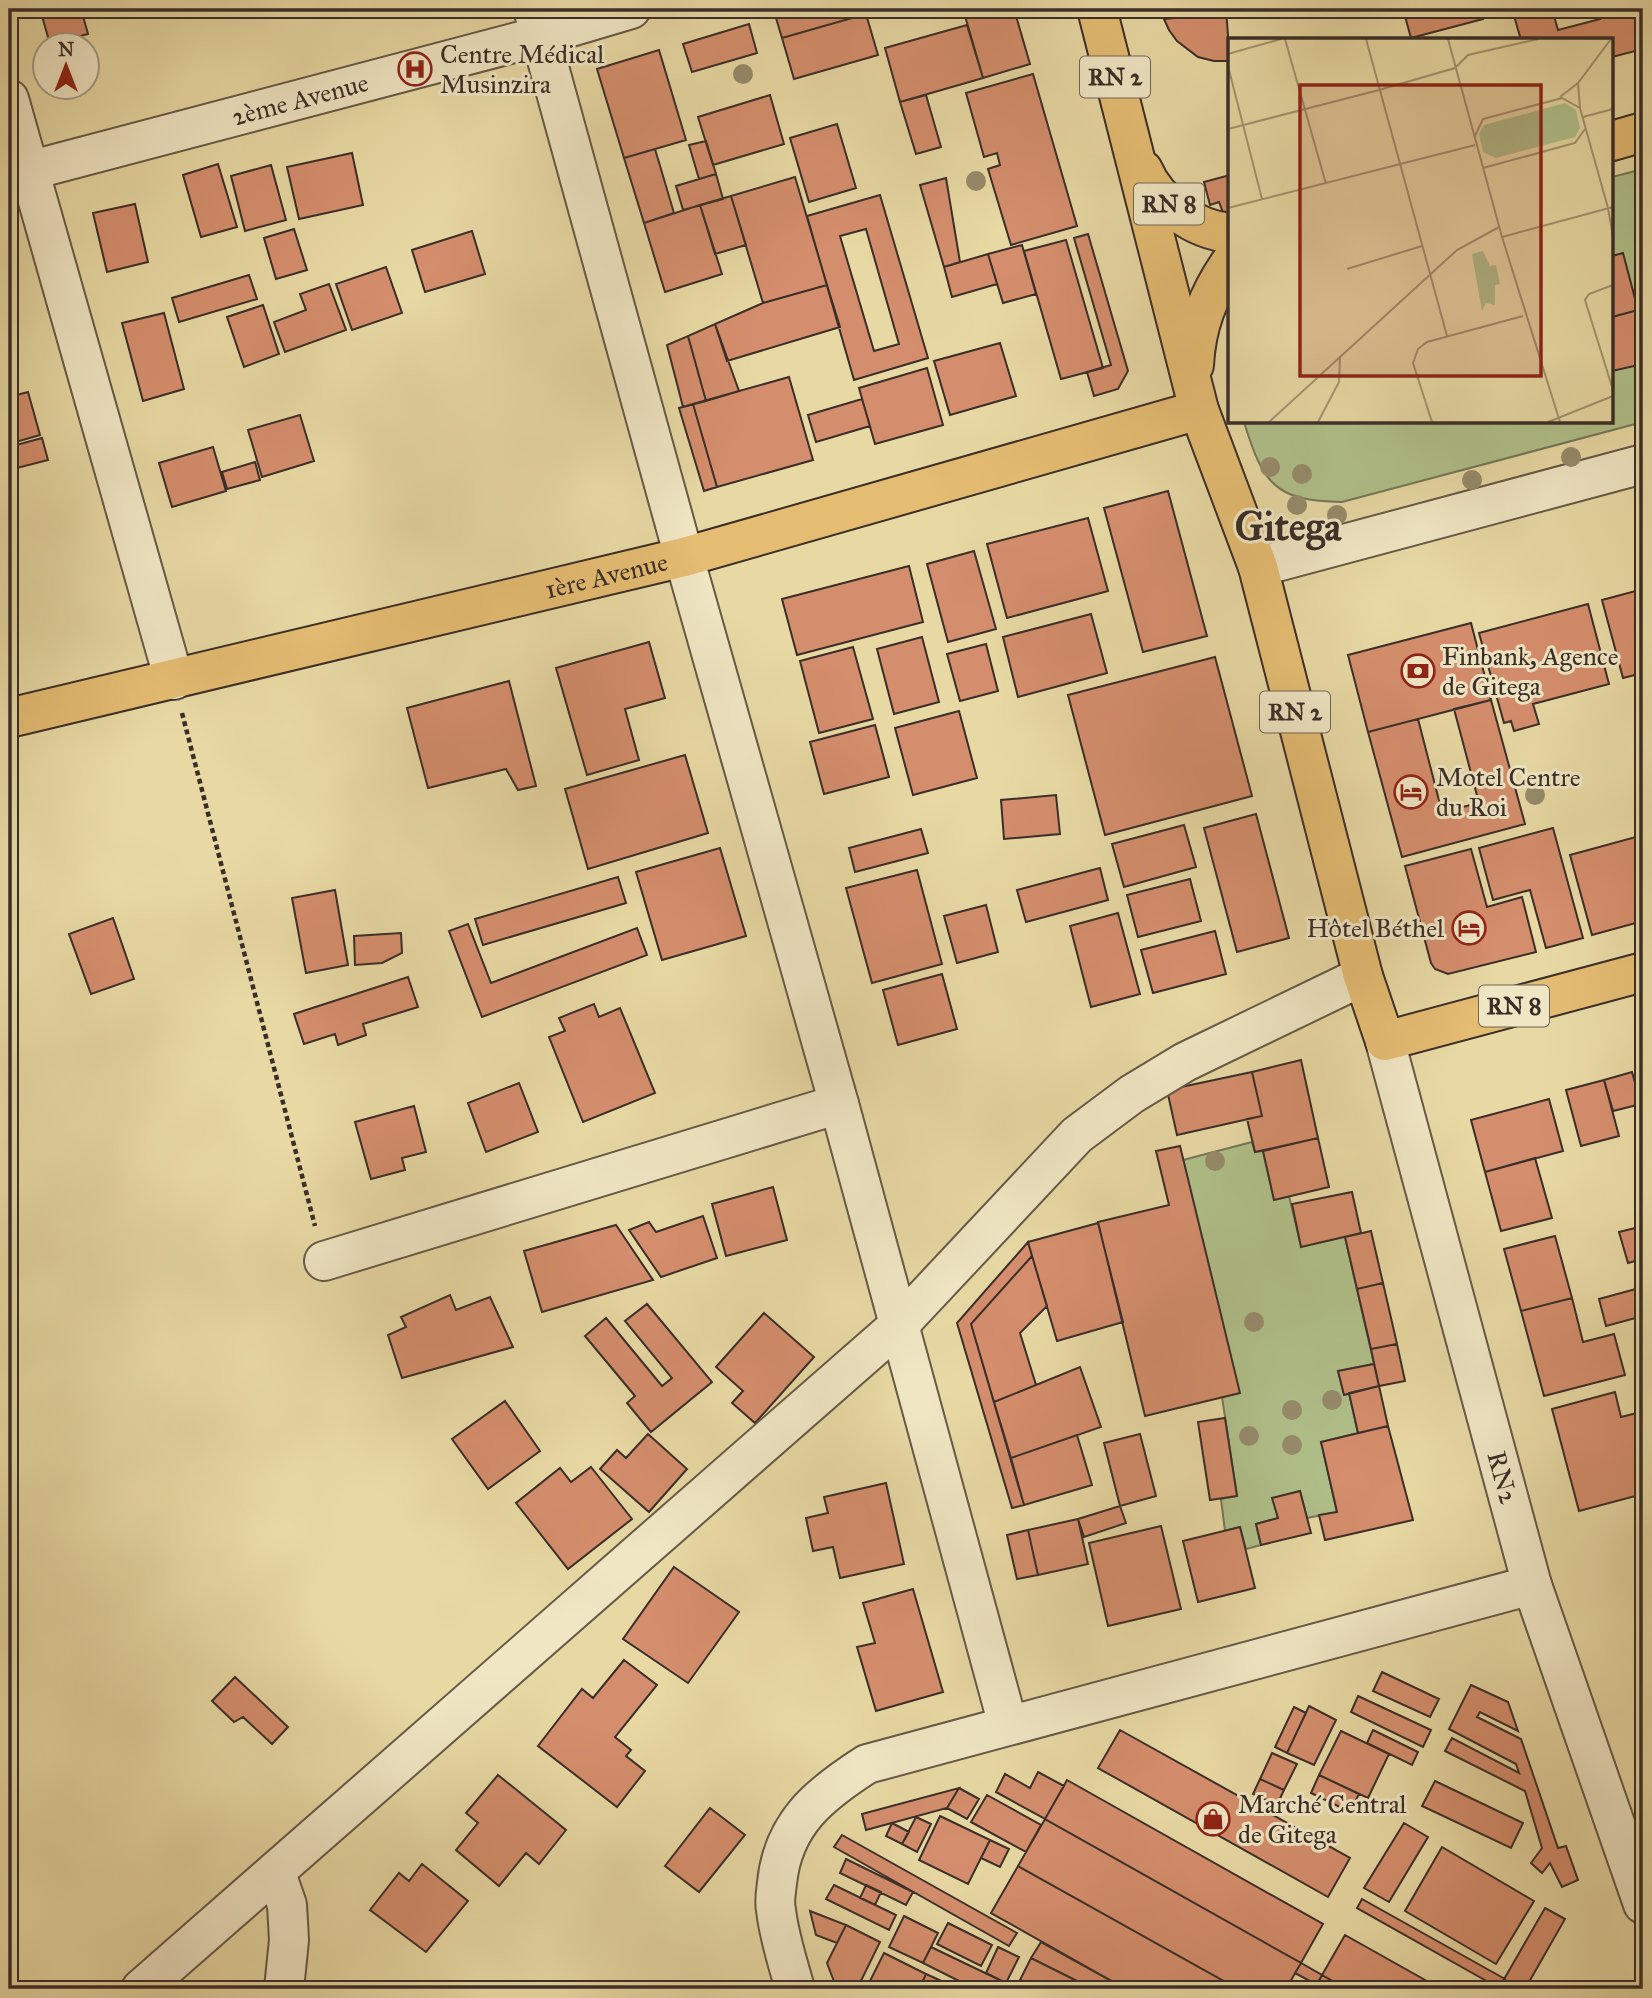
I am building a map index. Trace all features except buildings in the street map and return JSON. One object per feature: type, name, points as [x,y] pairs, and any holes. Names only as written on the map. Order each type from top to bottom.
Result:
[{"type":"main road","name":"RN 2","points":[[1097,9],[1196,399],[1258,567],[1363,976],[1385,1041]]},
{"type":"main road","points":[[1614,140],[1643,132]]},
{"type":"main road","name":"RN 8","points":[[1133,145],[1147,179],[1167,202],[1191,221],[1228,232]]},
{"type":"main road","points":[[1196,399],[1195,341],[1204,309],[1228,266]]},
{"type":"main road","name":"1ère Avenue","points":[[9,718],[684,557],[1196,399]]},
{"type":"main road","name":"RN 8","points":[[1385,1041],[1643,972]]},
{"type":"street","name":"2ème Avenue","points":[[19,174],[536,22],[631,9]]},
{"type":"street","points":[[536,22],[839,1104],[1009,1724]]},
{"type":"street","points":[[9,99],[19,174],[174,680]]},
{"type":"street","points":[[1258,567],[1643,464]]},
{"type":"street","points":[[141,1989],[898,1326],[1077,1135],[1132,1094],[1185,1062],[1363,976]]},
{"type":"street","name":"RN2","points":[[1385,1041],[1532,1585],[1643,1904]]},
{"type":"street","points":[[324,1261],[839,1104]]},
{"type":"street","points":[[795,1989],[775,1908],[779,1868],[790,1836],[806,1810],[833,1785],[867,1764],[1532,1585]]},
{"type":"street","points":[[276,1872],[286,1905],[289,1940],[284,1989]]},
{"type":"path","points":[[174,680],[324,1261]]},
{"type":"green space","points":[[1643,169],[1643,422],[1342,502],[1301,498],[1275,485],[1258,461],[1245,424],[1614,424],[1614,176]]},
{"type":"green space","points":[[1252,1142],[1255,1152],[1263,1151],[1274,1199],[1289,1196],[1301,1246],[1345,1237],[1374,1364],[1338,1371],[1344,1394],[1349,1393],[1358,1433],[1321,1442],[1337,1512],[1307,1518],[1300,1491],[1273,1499],[1278,1518],[1256,1524],[1261,1545],[1246,1549],[1240,1527],[1225,1531],[1221,1499],[1237,1496],[1222,1397],[1239,1393],[1183,1160]]},
{"type":"place","name":"Centre Médical Musinzira","points":[[415,69]]},
{"type":"place","name":"Finbank, Agence de Gitega","points":[[1418,671]]},
{"type":"place","name":"Motel Centre du Roi","points":[[1411,792]]},
{"type":"place","name":"Hôtel Béthel","points":[[1469,928]]},
{"type":"place","name":"Marché Central de Gitega","points":[[1213,1819]]},
{"type":"district","name":"Gitega","points":[[1288,526]]}]
